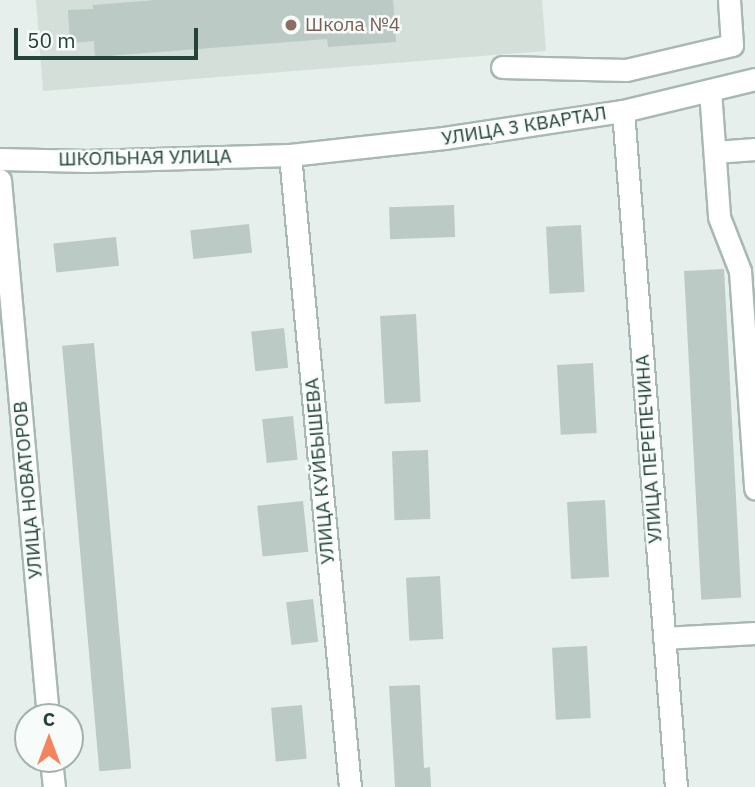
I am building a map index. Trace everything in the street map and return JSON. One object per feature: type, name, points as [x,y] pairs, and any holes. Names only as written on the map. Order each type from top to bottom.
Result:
[{"type":"street","points":[[502,67],[626,70],[732,45],[729,0]]},
{"type":"street","name":"УЛИЦА 3 КВАРТАЛ","points":[[290,155],[444,138],[623,111],[755,79]]},
{"type":"street","points":[[710,90],[719,217],[740,271],[753,427],[755,488]]},
{"type":"street","name":"УЛИЦА ПЕРЕПЕЧИНА","points":[[623,111],[676,787]]},
{"type":"street","points":[[715,152],[755,149]]},
{"type":"street","name":"ШКОЛЬНАЯ УЛИЦА","points":[[0,159],[88,161],[290,155]]},
{"type":"street","name":"УЛИЦА КУЙБЫШЕВА","points":[[290,155],[350,787]]},
{"type":"street","name":"УЛИЦА НОВАТОРОВ","points":[[0,180],[47,703]]},
{"type":"street","points":[[664,638],[755,633]]},
{"type":"shaded area","name":"Школа №4","points":[[36,0],[542,0],[546,51],[43,91]]},
{"type":"building","points":[[156,0],[393,0],[396,42],[328,47],[327,39],[95,57],[94,41],[70,43],[68,10],[93,9],[93,5]]},
{"type":"building","points":[[454,205],[455,237],[390,239],[389,207]]},
{"type":"building","points":[[249,224],[252,253],[193,259],[190,230]]},
{"type":"building","points":[[581,225],[585,292],[550,294],[546,227]]},
{"type":"building","points":[[116,237],[119,266],[56,272],[53,244]]},
{"type":"building","points":[[724,269],[741,598],[701,600],[684,271]]},
{"type":"building","points":[[416,314],[421,402],[385,404],[380,316]]},
{"type":"building","points":[[284,328],[288,368],[255,371],[251,331]]},
{"type":"building","points":[[94,343],[131,768],[99,771],[62,346]]},
{"type":"building","points":[[593,363],[597,433],[561,435],[557,365]]},
{"type":"building","points":[[293,416],[298,460],[267,463],[262,419]]},
{"type":"building","points":[[428,450],[430,519],[394,520],[392,451]]},
{"type":"building","points":[[605,500],[609,577],[571,579],[567,502]]},
{"type":"building","points":[[303,501],[308,552],[263,557],[257,506]]},
{"type":"building","points":[[440,576],[443,639],[409,641],[406,578]]},
{"type":"building","points":[[313,599],[318,642],[291,645],[286,602]]},
{"type":"building","points":[[587,646],[591,718],[556,720],[552,648]]},
{"type":"building","points":[[420,685],[424,768],[430,767],[431,787],[395,787],[389,686]]},
{"type":"building","points":[[302,705],[307,759],[276,761],[271,708]]},
{"type":"place","name":"Школа №4","points":[[291,25]]}]
